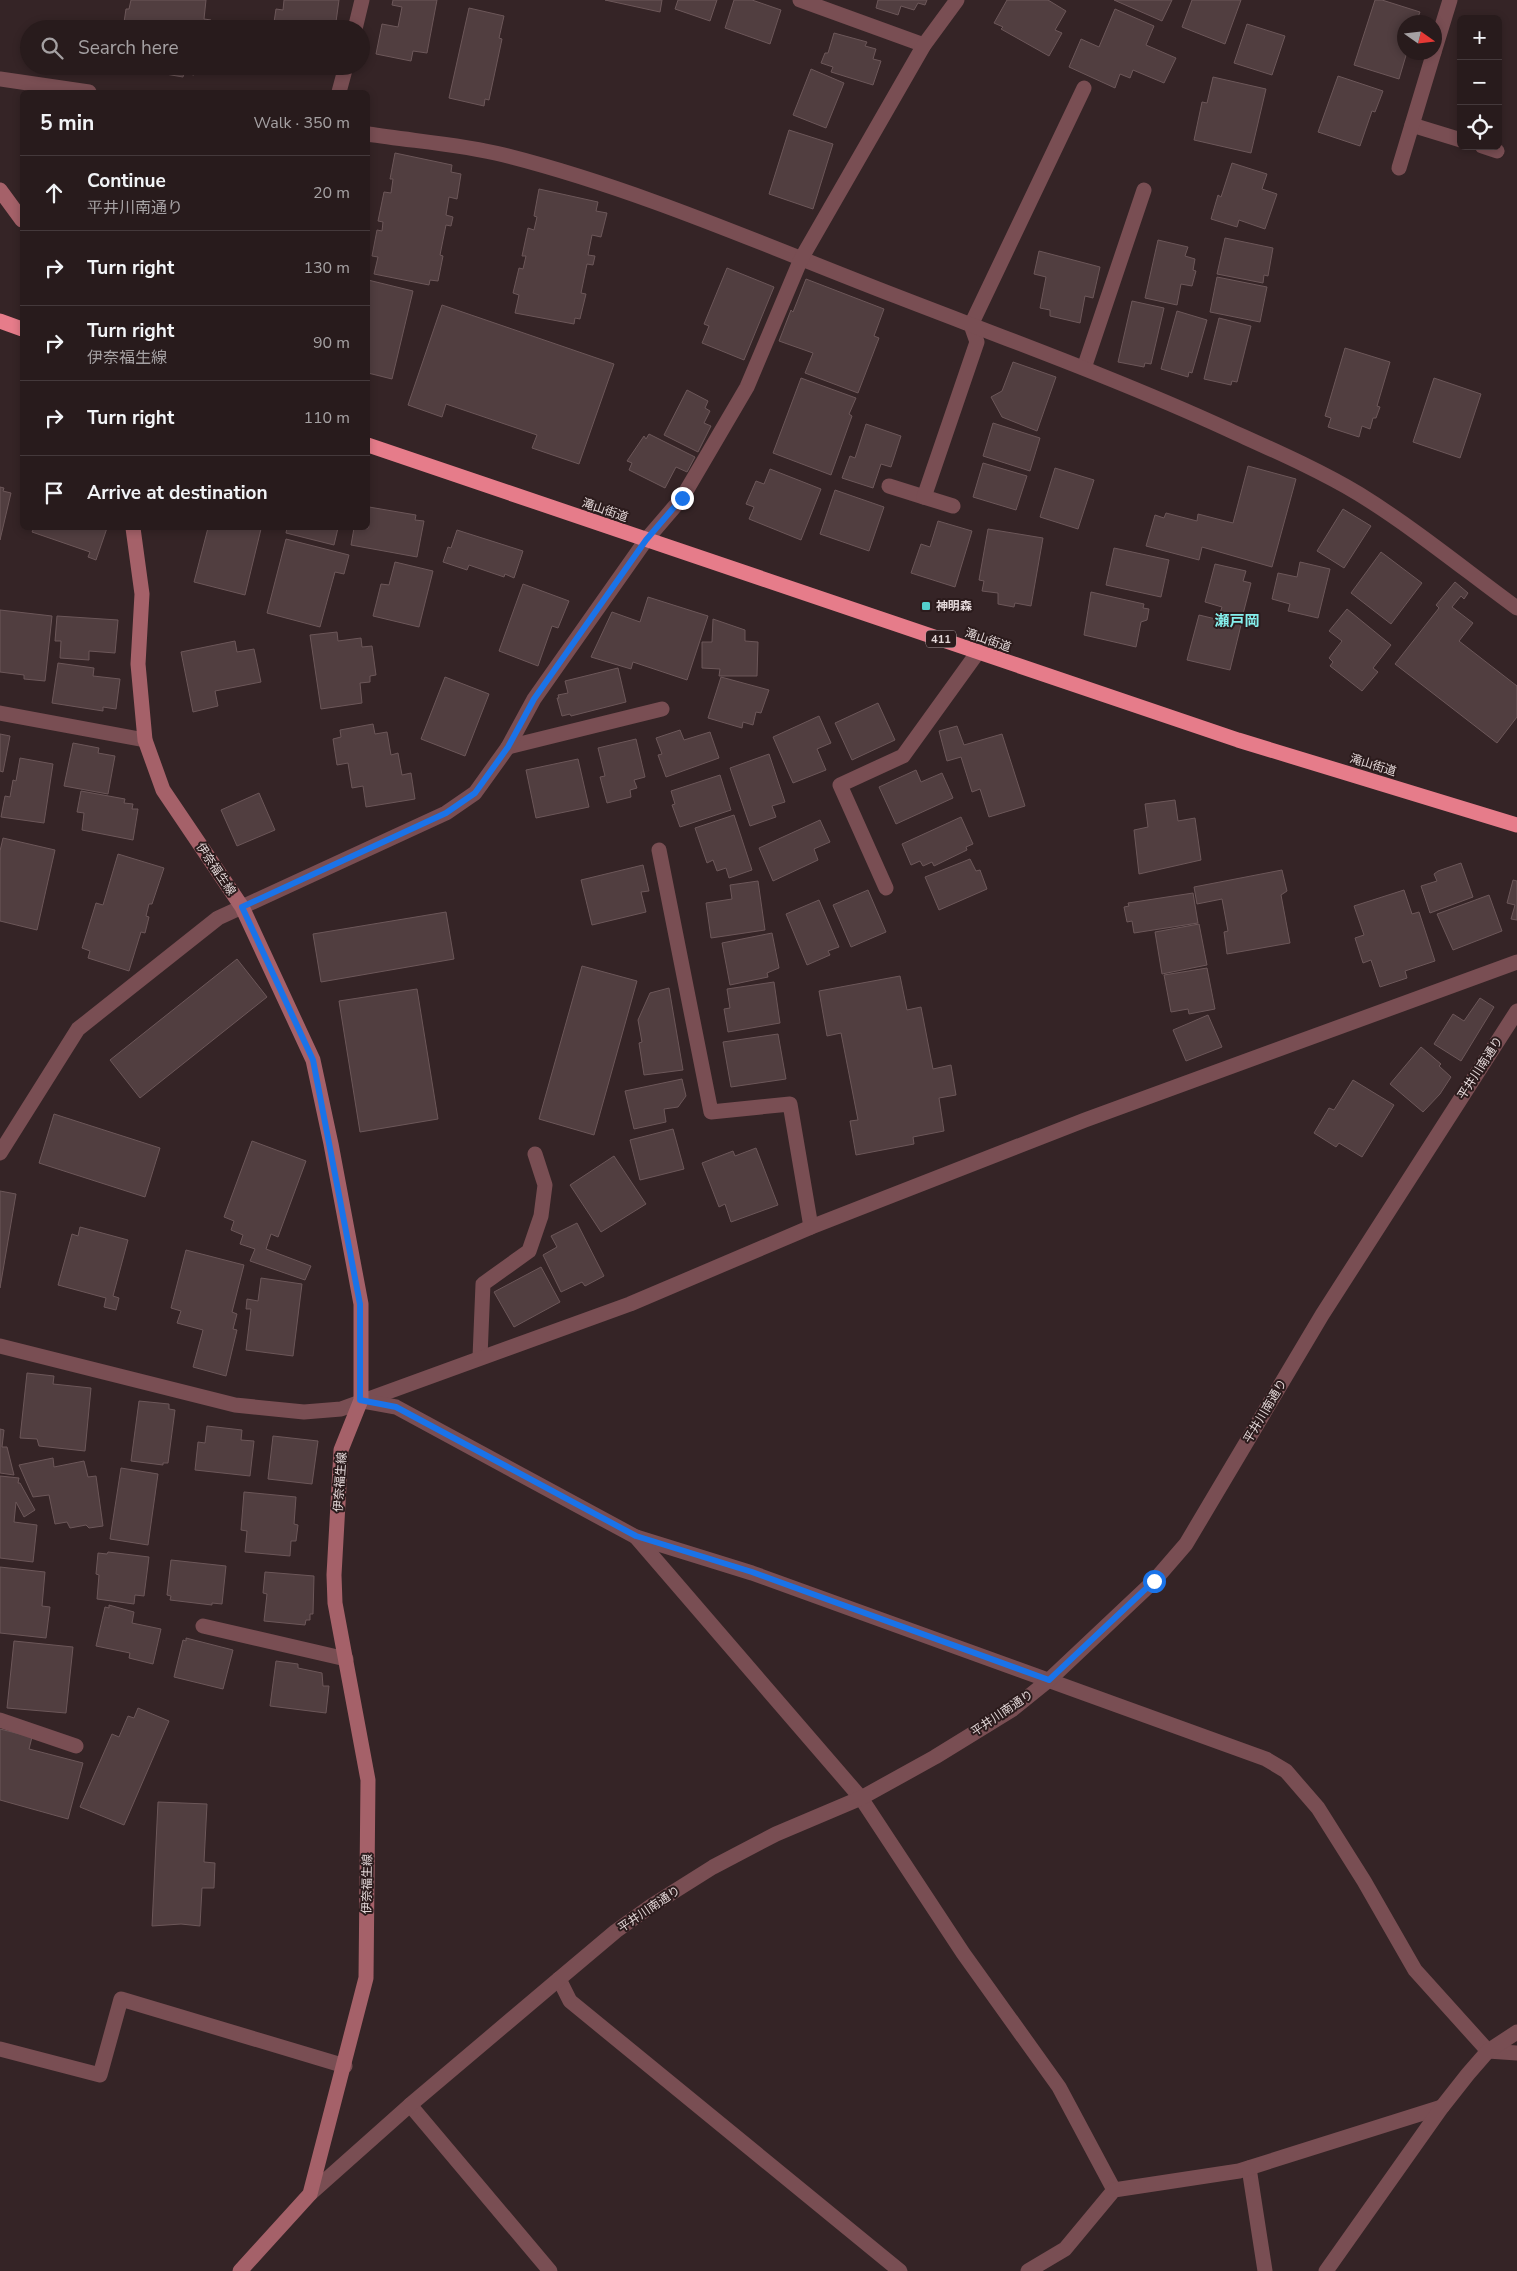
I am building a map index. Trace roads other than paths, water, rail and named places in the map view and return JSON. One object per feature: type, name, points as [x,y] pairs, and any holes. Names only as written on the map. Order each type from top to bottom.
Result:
[{"type":"highway","points":[[0,321],[20,327]]},
{"type":"highway","name":"滝山街道","points":[[370,447],[1238,740],[1517,825]]},
{"type":"main road","points":[[0,190],[20,217]]},
{"type":"main road","name":"伊奈福生線","points":[[133,530],[142,594],[138,664],[142,725],[145,740],[163,790],[242,907],[313,1060],[360,1304],[360,1400],[341,1450],[334,1575],[335,1603],[368,1780],[366,1978],[345,2066],[310,2194],[240,2271]]},
{"type":"street","points":[[357,20],[362,0]]},
{"type":"street","points":[[800,0],[924,45]]},
{"type":"street","points":[[0,1153],[78,1028],[218,918],[446,813],[475,793],[508,747],[534,699],[646,540],[682,498],[747,387],[801,259],[924,45],[956,0]]},
{"type":"street","points":[[1442,26],[1450,0]]},
{"type":"street","points":[[1399,168],[1432,60]]},
{"type":"street","points":[[340,90],[344,75]]},
{"type":"street","points":[[0,79],[75,90]]},
{"type":"street","points":[[924,497],[977,342],[970,325],[1084,88]]},
{"type":"street","points":[[1412,125],[1457,139]]},
{"type":"street","points":[[370,134],[502,155],[599,183],[686,212],[801,259],[1084,368],[1288,456],[1358,494],[1402,523],[1517,608]]},
{"type":"street","points":[[1084,368],[1144,190]]},
{"type":"street","points":[[889,486],[953,506]]},
{"type":"street","points":[[886,888],[840,785],[903,756],[978,652]]},
{"type":"street","points":[[508,747],[662,709]]},
{"type":"street","points":[[0,713],[145,740]]},
{"type":"street","points":[[659,850],[711,1112],[790,1104],[811,1227]]},
{"type":"street","points":[[0,1346],[235,1405],[304,1412],[341,1409],[360,1400],[630,1304],[811,1227],[1085,1120],[1517,962]]},
{"type":"street","name":"平井川南通り","points":[[310,2194],[410,2105],[637,1916],[713,1867],[776,1834],[861,1798],[935,1757],[1013,1709],[1049,1680],[1154,1581],[1186,1544],[1322,1315],[1517,1011]]},
{"type":"street","points":[[480,1357],[483,1284],[529,1251],[541,1216],[545,1185],[536,1154]]},
{"type":"street","points":[[360,1400],[396,1407],[636,1536],[752,1572],[1266,1760],[1286,1771],[1318,1808],[1364,1881],[1415,1970],[1488,2051],[1517,2052]]},
{"type":"street","points":[[636,1536],[861,1798],[963,1953],[1059,2087],[1114,2190]]},
{"type":"street","points":[[203,1626],[346,1658]]},
{"type":"street","points":[[0,1720],[76,1746]]},
{"type":"street","points":[[559,1979],[570,2001],[900,2271]]},
{"type":"street","points":[[0,2049],[100,2075],[121,1999],[345,2066]]},
{"type":"street","points":[[1326,2271],[1442,2107],[1488,2051],[1517,2032]]},
{"type":"street","points":[[410,2105],[550,2271]]},
{"type":"street","points":[[1028,2271],[1065,2250],[1114,2190],[1249,2168],[1442,2107]]},
{"type":"street","points":[[1249,2168],[1265,2271]]},
{"type":"place","name":"神明森","points":[[926,606]]},
{"type":"district","name":"瀬戸岡","points":[[1237,621]]}]
